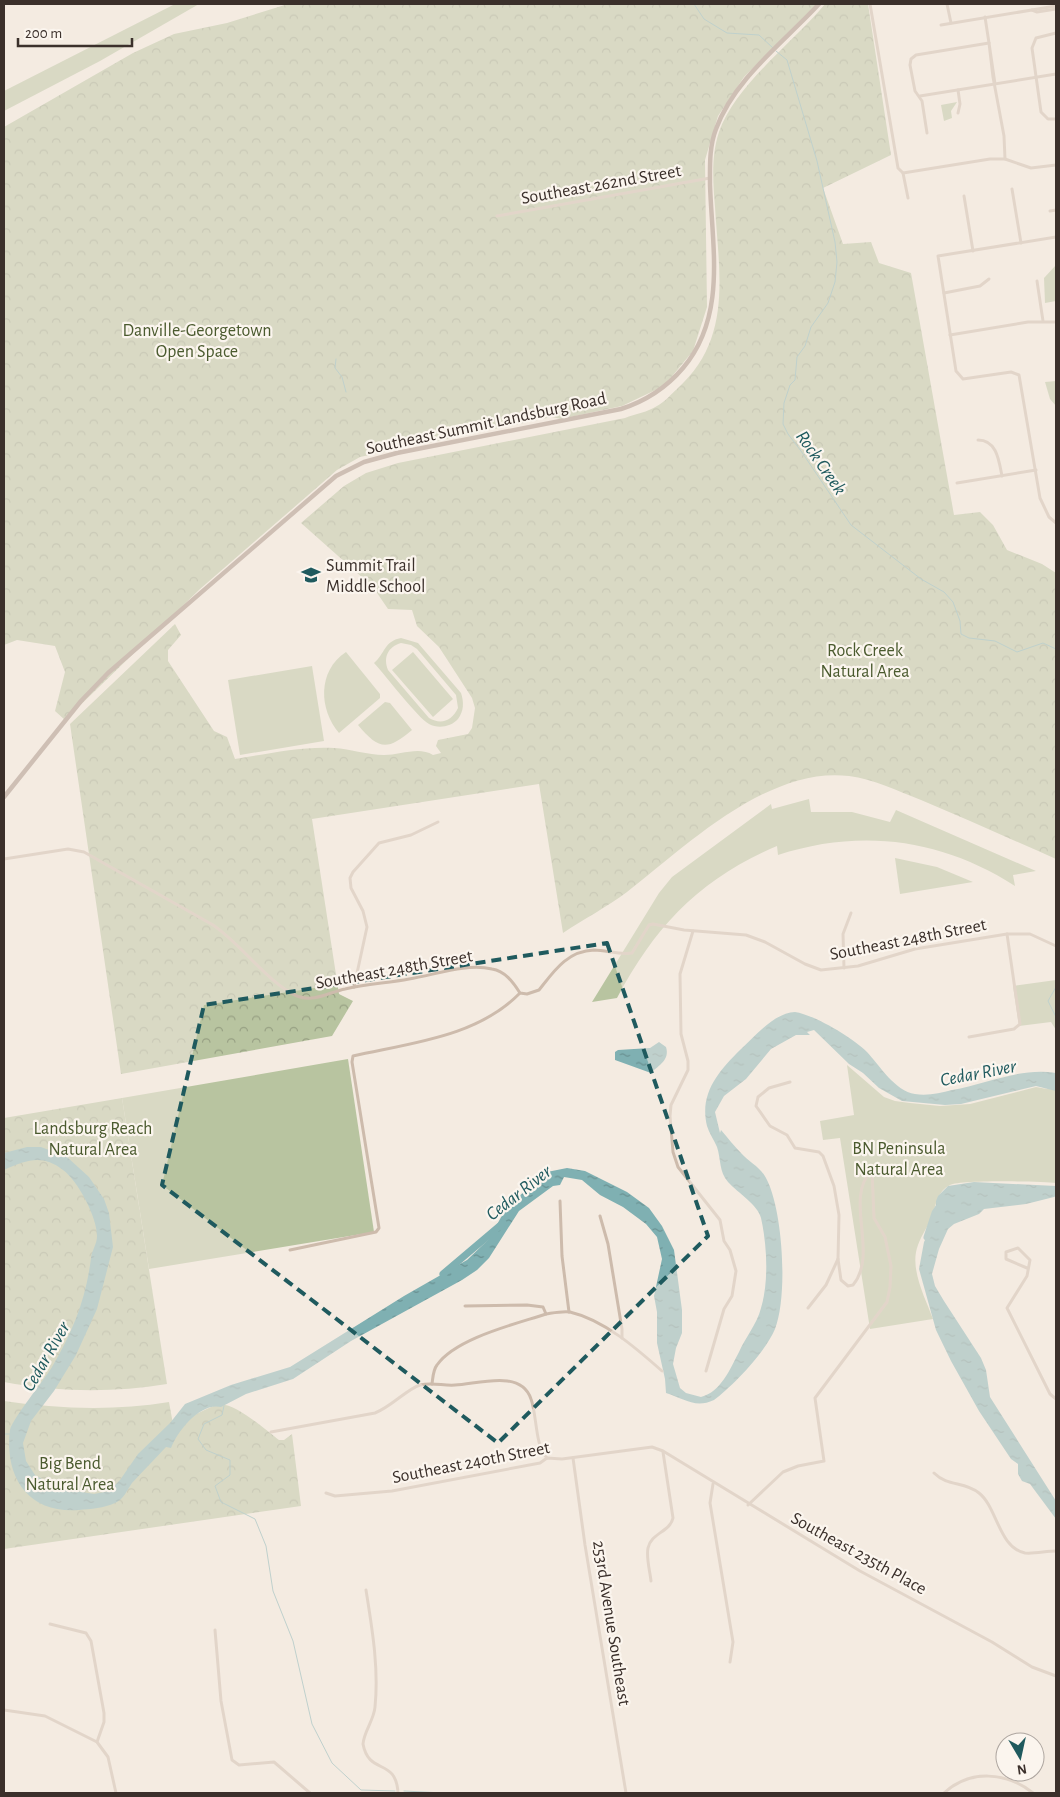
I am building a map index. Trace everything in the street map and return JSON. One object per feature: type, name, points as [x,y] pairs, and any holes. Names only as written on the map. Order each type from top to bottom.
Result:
[{"type":"street","name":"Southeast Summit Landsburg Road","points":[[4,797],[77,706],[104,678],[336,476],[364,462],[397,453],[621,409],[648,399],[668,384],[695,353],[705,332],[712,307],[714,284],[710,178],[711,149],[721,117],[746,80],[819,4]]},
{"type":"street","points":[[870,4],[898,168],[904,173],[908,198]]},
{"type":"street","points":[[947,4],[950,23]]},
{"type":"street","points":[[941,25],[1056,7]]},
{"type":"street","points":[[985,17],[1004,136],[1005,159]]},
{"type":"street","points":[[1056,33],[1034,39],[1032,48],[1042,112],[1046,118],[1056,119]]},
{"type":"street","points":[[927,133],[920,96],[915,91],[911,61],[916,55],[989,43]]},
{"type":"street","points":[[920,96],[1056,74]]},
{"type":"street","points":[[958,90],[960,104],[958,113]]},
{"type":"street","points":[[904,173],[990,159],[1005,159],[1031,168],[1056,165]]},
{"type":"street","name":"Southeast 262nd Street","points":[[497,216],[710,178]]},
{"type":"street","points":[[1012,189],[1021,243]]},
{"type":"street","points":[[964,196],[973,250]]},
{"type":"street","points":[[1050,211],[1056,210]]},
{"type":"street","points":[[1056,237],[938,256],[956,372],[963,379],[1011,372],[1019,375],[1040,498],[1049,517],[1056,523]]},
{"type":"street","points":[[944,293],[980,286],[989,279]]},
{"type":"street","points":[[1038,281],[1043,322]]},
{"type":"street","points":[[950,335],[1043,322],[1056,322]]},
{"type":"street","points":[[978,440],[984,440],[992,446],[998,459],[1002,476]]},
{"type":"street","points":[[957,483],[1036,470]]},
{"type":"street","points":[[354,987],[367,927],[363,911],[351,888],[353,872],[380,843],[411,835],[438,822]]},
{"type":"street","name":"Southeast 248th Street","points":[[4,859],[68,849],[84,852],[228,935],[268,974],[297,997],[315,998],[354,987],[478,967],[502,972],[513,982],[520,993],[528,994],[539,990],[562,961],[594,950],[622,955],[632,953],[649,925],[746,935],[765,942],[814,968],[858,966],[915,948],[1007,934],[1030,934],[1056,946]]},
{"type":"street","points":[[844,968],[842,934],[851,913]]},
{"type":"street","points":[[693,931],[680,974],[681,1034],[688,1061],[688,1070],[671,1105],[673,1152],[678,1167],[720,1220],[724,1241],[733,1256],[736,1271],[732,1296],[724,1309],[706,1371]]},
{"type":"street","points":[[969,1037],[1019,1027],[1007,934]]},
{"type":"street","points":[[290,1250],[376,1232],[379,1228],[352,1058],[448,1035],[484,1021],[507,1006],[520,993]]},
{"type":"street","points":[[748,1505],[783,1472],[798,1466],[824,1461],[815,1398],[887,1302],[890,1287],[889,1250],[874,1218],[872,1206],[872,1170],[862,1184],[862,1265],[858,1279],[853,1285],[848,1286],[840,1280],[838,1259],[840,1215],[834,1186],[823,1156],[819,1152],[795,1148],[787,1134],[770,1126],[756,1106],[758,1097],[769,1088],[790,1082]]},
{"type":"street","points":[[560,1201],[562,1256],[569,1312]]},
{"type":"street","points":[[600,1216],[612,1268],[622,1338]]},
{"type":"street","points":[[1027,1268],[1006,1259],[1006,1252],[1018,1248],[1030,1260],[1027,1276],[1007,1308],[1050,1394],[1056,1399]]},
{"type":"street","points":[[808,1308],[826,1284],[838,1259]]},
{"type":"street","points":[[465,1306],[533,1305],[543,1307],[546,1314]]},
{"type":"street","points":[[432,1384],[437,1364],[468,1342],[492,1331],[546,1314],[569,1312],[594,1322],[622,1338],[662,1371]]},
{"type":"street","points":[[271,1432],[375,1413],[387,1408],[418,1386],[432,1384],[455,1385],[496,1380],[519,1384],[530,1396],[541,1450],[547,1458]]},
{"type":"street","name":"Southeast 240th Street","points":[[326,1493],[335,1496],[392,1491],[540,1463],[547,1458],[573,1458],[652,1447]]},
{"type":"street","name":"Southeast 235th Place","points":[[652,1447],[663,1451],[713,1484],[860,1571],[992,1642],[1032,1667],[1056,1676]]},
{"type":"street","points":[[651,1580],[647,1550],[653,1537],[670,1525],[673,1518],[663,1451]]},
{"type":"street","name":"253rd Avenue Southeast","points":[[573,1458],[585,1545],[626,1793]]},
{"type":"street","points":[[934,1472],[944,1482],[964,1485],[986,1499],[1009,1542],[1015,1548],[1030,1553],[1056,1551]]},
{"type":"street","points":[[713,1484],[710,1503],[733,1642],[730,1662]]},
{"type":"street","points":[[366,1590],[374,1649],[376,1700],[374,1715],[363,1744],[370,1760],[393,1773],[398,1781],[398,1793]]},
{"type":"street","points":[[50,1624],[86,1633],[91,1641],[104,1713],[104,1722],[97,1742]]},
{"type":"street","points":[[215,1630],[221,1701],[232,1760],[239,1765],[274,1762],[310,1793]]},
{"type":"street","points":[[4,1710],[50,1718],[97,1742],[108,1757],[116,1793]]},
{"type":"street","points":[[944,1793],[970,1778],[991,1776],[1010,1779],[1033,1793]]},
{"type":"highlighted area","points":[[607,943],[708,1236],[498,1443],[162,1185],[204,1005]]},
{"type":"green space","points":[[175,4],[199,4],[100,61],[4,111],[4,91]]},
{"type":"green space","name":"Danville-Georgetown Open Space","points":[[288,4],[817,4],[744,77],[718,116],[705,160],[707,307],[693,351],[664,386],[622,406],[561,419],[552,417],[360,457],[337,470],[200,589],[65,720],[55,711],[65,672],[55,646],[17,640],[4,645],[4,127],[133,53],[174,34],[227,23]]},
{"type":"green space","name":"Rock Creek Natural Area","points":[[825,4],[868,4],[891,155],[823,188],[843,244],[871,242],[879,263],[911,273],[954,515],[980,512],[993,525],[1007,550],[1042,564],[1056,573],[1056,859],[894,789],[849,776],[819,776],[788,783],[759,796],[730,813],[702,832],[627,892],[563,933],[539,784],[312,819],[339,994],[353,1001],[332,1036],[121,1074],[70,724],[175,624],[181,635],[168,650],[168,661],[214,731],[227,737],[235,759],[310,748],[340,749],[378,755],[422,751],[433,755],[441,753],[436,746],[438,740],[468,734],[472,728],[475,708],[472,698],[439,647],[417,626],[412,610],[388,609],[373,587],[301,523],[344,486],[366,473],[398,463],[625,418],[653,408],[663,402],[677,389],[695,370],[707,349],[715,327],[720,281],[713,169],[716,141],[719,132],[727,115],[751,81]]},
{"type":"green space","points":[[957,102],[951,111],[952,118],[944,121],[941,105]]},
{"type":"green space","points":[[1056,265],[1056,301],[1045,303],[1044,278]]},
{"type":"green space","points":[[1056,381],[1056,406],[1050,399],[1045,382]]},
{"type":"green space","points":[[401,638],[418,643],[461,693],[462,710],[455,722],[440,727],[429,724],[409,705],[374,663],[388,645]],"holes":[[[401,643],[411,645],[417,649],[456,695],[458,708],[449,719],[438,721],[429,718],[388,670],[386,657],[390,650]]]},
{"type":"green space","points":[[346,652],[380,694],[380,698],[339,733],[332,724],[328,713],[324,691],[330,669]]},
{"type":"green space","points":[[413,652],[453,699],[433,717],[392,670]]},
{"type":"green space","points":[[312,666],[324,741],[240,755],[228,680]]},
{"type":"green space","points":[[385,702],[390,703],[412,730],[396,742],[384,745],[372,739],[358,725]]},
{"type":"green space","points":[[809,799],[811,812],[852,812],[890,822],[896,810],[1036,871],[1013,875],[1015,886],[987,870],[930,848],[870,841],[840,842],[778,855],[777,846],[725,873],[703,889],[664,927],[632,972],[617,998],[592,1002],[659,893],[672,877],[771,804],[772,809]]},
{"type":"green space","points":[[895,858],[937,867],[973,882],[900,894]]},
{"type":"green space","points":[[1056,980],[1056,1030],[1051,1022],[1019,1026],[1013,986]]},
{"type":"green space","points":[[348,1059],[374,1232],[149,1269],[122,1098]]},
{"type":"green space","name":"BN Peninsula Natural Area","points":[[847,1065],[884,1097],[895,1101],[940,1106],[970,1104],[1036,1087],[1047,1089],[1056,1077],[1056,1183],[1001,1181],[957,1183],[946,1188],[938,1198],[930,1222],[918,1245],[915,1263],[919,1282],[933,1319],[870,1329],[840,1138],[823,1140],[820,1121],[854,1115]]},
{"type":"green space","name":"Landsburg Reach Natural Area","points":[[122,1098],[167,1384],[126,1389],[85,1390],[45,1388],[4,1382],[4,1118]]},
{"type":"green space","name":"Big Bend Natural Area","points":[[4,1401],[86,1408],[128,1407],[169,1402],[173,1424],[216,1405],[223,1404],[248,1416],[279,1440],[284,1440],[292,1434],[301,1506],[4,1549]]},
{"type":"water","points":[[795,1012],[823,1022],[853,1040],[867,1052],[894,1083],[908,1092],[920,1095],[934,1094],[1030,1072],[1056,1073],[1056,1091],[1036,1086],[961,1104],[945,1105],[902,1101],[879,1088],[863,1073],[849,1064],[814,1030],[807,1032],[810,1035],[796,1035],[771,1049],[746,1079],[724,1096],[715,1112],[720,1133],[721,1130],[741,1153],[762,1172],[772,1194],[777,1212],[782,1254],[779,1314],[771,1338],[757,1357],[714,1400],[695,1403],[666,1393],[657,1343],[657,1312],[654,1296],[662,1259],[657,1237],[646,1224],[623,1207],[600,1195],[582,1180],[564,1177],[560,1185],[553,1186],[519,1211],[489,1258],[477,1270],[351,1341],[293,1379],[246,1394],[221,1407],[213,1407],[198,1413],[179,1433],[171,1448],[166,1447],[132,1483],[123,1497],[115,1503],[79,1510],[61,1510],[46,1506],[34,1499],[24,1490],[16,1477],[11,1463],[9,1447],[10,1430],[16,1417],[52,1367],[72,1328],[86,1287],[97,1236],[94,1219],[86,1200],[69,1175],[55,1165],[41,1160],[27,1161],[4,1170],[4,1153],[27,1147],[41,1147],[67,1157],[89,1177],[104,1199],[109,1213],[113,1247],[97,1309],[76,1355],[54,1391],[31,1421],[23,1443],[26,1461],[35,1475],[58,1488],[94,1494],[109,1491],[120,1480],[138,1454],[170,1423],[185,1404],[231,1385],[290,1367],[404,1296],[467,1260],[489,1239],[505,1210],[518,1197],[547,1172],[567,1168],[585,1171],[627,1192],[649,1208],[662,1226],[674,1250],[682,1310],[682,1333],[676,1348],[673,1364],[680,1388],[686,1393],[701,1397],[714,1390],[724,1379],[754,1325],[764,1297],[766,1275],[766,1251],[761,1218],[756,1208],[728,1182],[723,1174],[717,1147],[707,1126],[705,1114],[708,1093],[725,1066],[758,1032],[780,1016]]},
{"type":"water","points":[[659,1042],[666,1047],[667,1052],[663,1062],[651,1073],[615,1060],[615,1052],[618,1050],[650,1048]]},
{"type":"water","points":[[974,1182],[1056,1186],[1056,1196],[1054,1197],[1026,1204],[984,1209],[979,1214],[954,1224],[948,1229],[939,1249],[932,1274],[935,1286],[981,1358],[986,1370],[990,1397],[1056,1501],[1056,1519],[1030,1484],[1022,1481],[1018,1474],[1018,1464],[1011,1459],[979,1411],[951,1361],[936,1330],[919,1269],[924,1242],[936,1218],[936,1201],[938,1196],[948,1186]]},
{"type":"waterway","name":"Rock Creek","points":[[694,4],[704,19],[727,33],[759,35],[773,48]]},
{"type":"waterway","name":"Rock Creek","points":[[776,51],[787,60],[817,161],[835,242],[837,262],[835,282],[828,303],[811,327],[805,346],[797,357],[795,380],[790,385],[784,403],[783,424],[851,525],[921,579],[944,592],[953,602],[960,621],[961,634],[969,638],[995,641],[1017,652],[1043,643],[1056,649]]},
{"type":"waterway","points":[[336,359],[335,368],[342,377],[346,392]]},
{"type":"waterway","name":"Rock Creek","points":[[1056,987],[1048,1001],[1056,1017]]},
{"type":"waterway","name":"Cedar River","points":[[927,1237],[935,1213],[941,1204]]},
{"type":"waterway","name":"Cedar River","points":[[443,1274],[502,1224]]},
{"type":"waterway","points":[[224,1406],[222,1415],[204,1424],[198,1439],[206,1450],[230,1460],[230,1475],[215,1486],[221,1502],[255,1519],[266,1546],[273,1591],[293,1641],[312,1724],[332,1763],[361,1790],[395,1791]]},
{"type":"waterway","points":[[4,1434],[10,1434]]},
{"type":"waterway","points":[[404,1791],[443,1793]]},
{"type":"place","name":"Summit Trail Middle School","points":[[311,575]]}]
